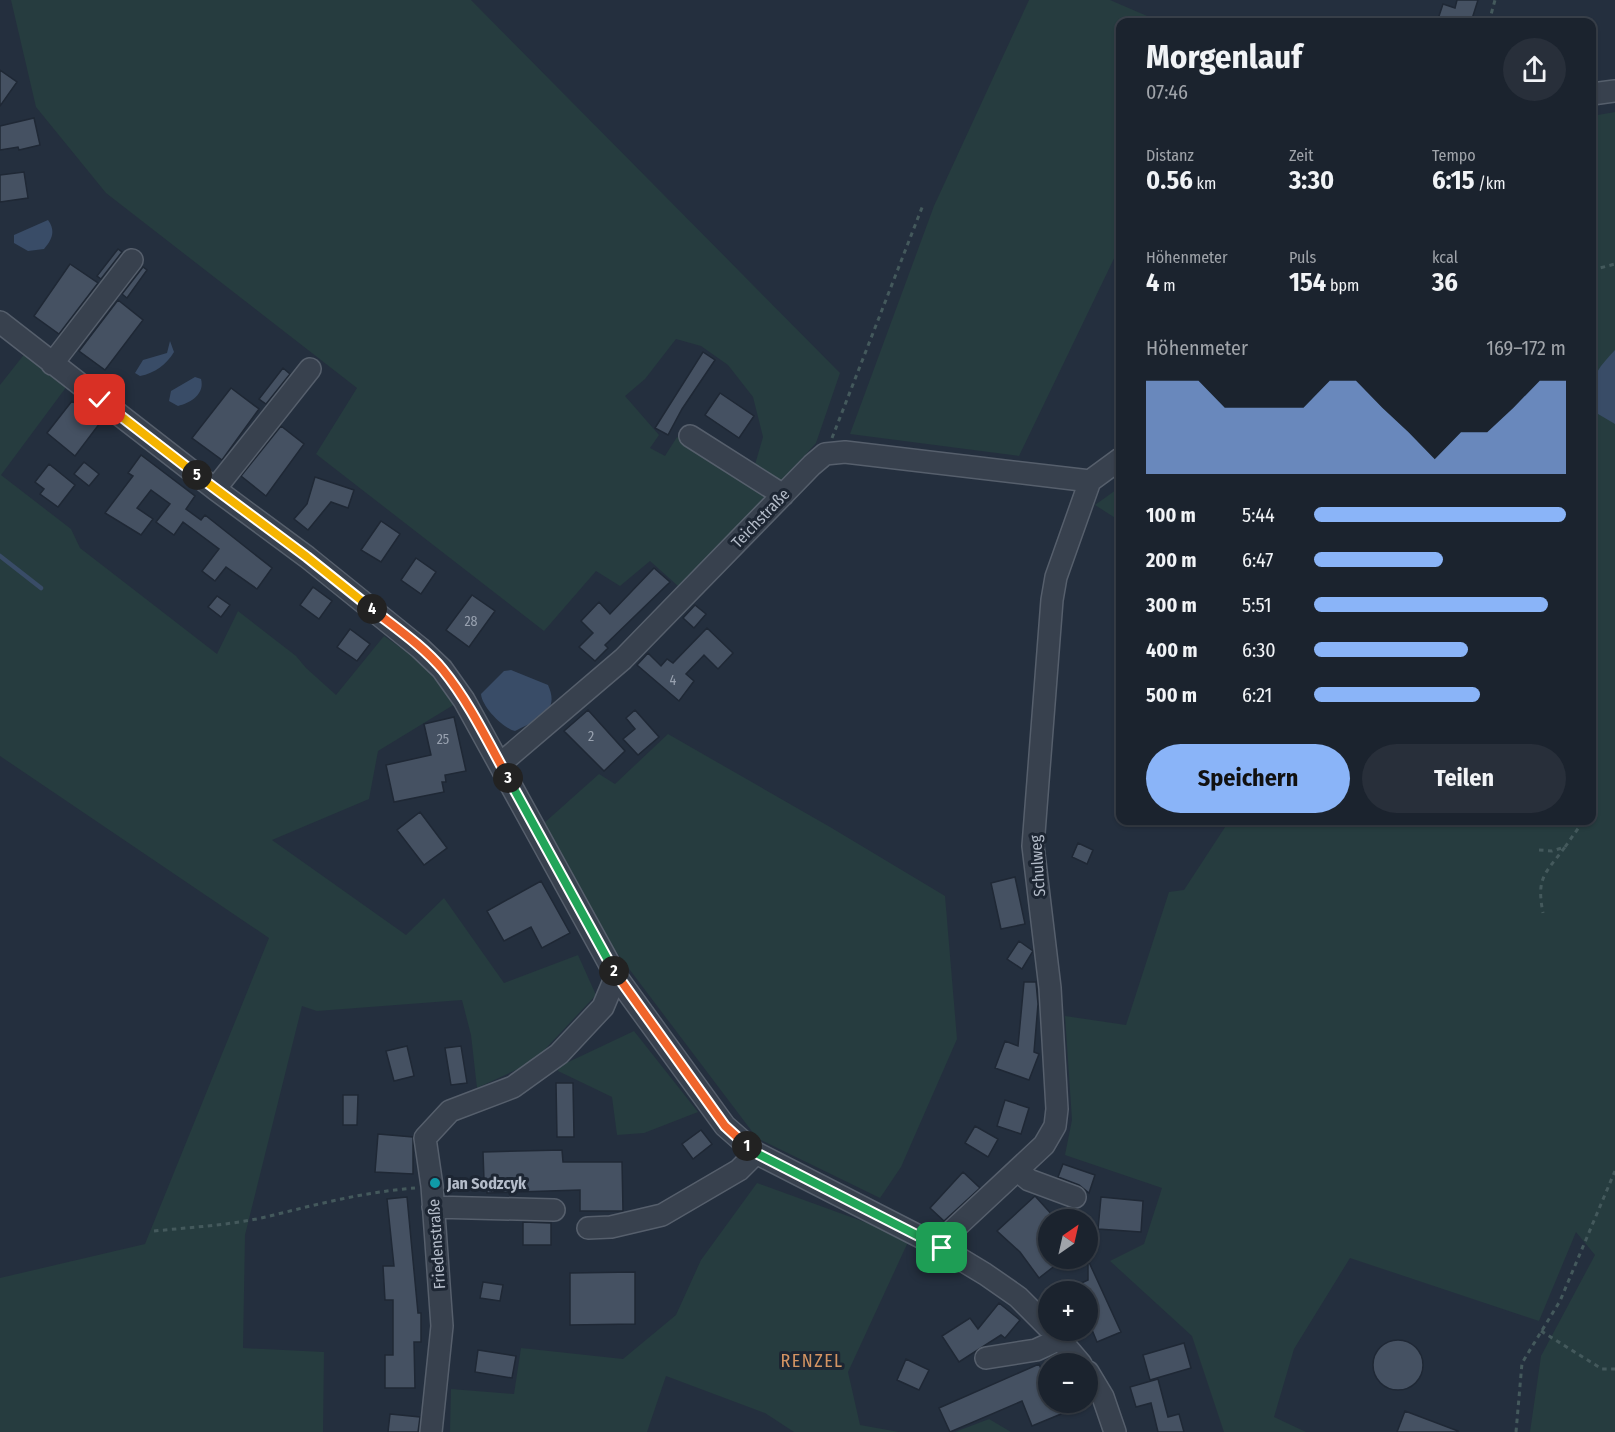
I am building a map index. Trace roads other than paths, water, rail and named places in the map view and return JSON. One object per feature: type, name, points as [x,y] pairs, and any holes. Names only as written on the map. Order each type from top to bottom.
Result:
[{"type":"street","points":[[1596,93],[1615,91]]},
{"type":"street","points":[[52,364],[132,260]]},
{"type":"street","points":[[0,322],[215,489],[307,557],[420,648],[442,669],[464,700],[616,976],[725,1126],[756,1153],[942,1248],[1003,1285],[1038,1318]]},
{"type":"street","points":[[215,489],[310,369]]},
{"type":"street","points":[[690,436],[783,495]]},
{"type":"street","name":"Teichstraße","points":[[500,764],[623,659],[825,454],[844,452],[1090,482]]},
{"type":"street","points":[[1090,482],[1116,462]]},
{"type":"street","name":"Schulweg","points":[[942,1248],[954,1228],[1018,1171],[1051,1135],[1055,1126],[1057,1109],[1050,988],[1034,835],[1052,600],[1056,577],[1090,482]]},
{"type":"street","name":"Friedenstraße","points":[[431,1432],[442,1326],[432,1186],[425,1138],[450,1112],[513,1087],[559,1054],[603,1007],[616,976]]},
{"type":"street","points":[[603,1007],[637,1005]]},
{"type":"street","points":[[588,1228],[611,1227],[662,1215],[739,1170],[756,1153]]},
{"type":"street","points":[[1018,1171],[1029,1180],[1075,1197]]},
{"type":"street","points":[[433,1207],[554,1210]]},
{"type":"street","points":[[986,1358],[1036,1350],[1044,1341]]},
{"type":"street","points":[[1061,1341],[1071,1353]]},
{"type":"street","points":[[1098,1389],[1115,1432]]},
{"type":"water","points":[[48,220],[52,228],[52,235],[44,249],[28,251],[14,243],[14,235]]},
{"type":"water","points":[[170,341],[174,352],[164,365],[145,375],[140,376],[135,373],[143,360],[167,353]]},
{"type":"water","points":[[1615,350],[1615,424],[1596,413],[1596,375]]},
{"type":"water","points":[[195,377],[201,379],[202,384],[196,397],[178,406],[169,401],[171,391]]},
{"type":"water","points":[[511,670],[548,685],[551,695],[549,709],[544,714],[515,731],[494,716],[485,705],[481,694],[504,671]]},
{"type":"waterway","points":[[0,556],[41,588]]},
{"type":"place","name":"Jan Sodzcyk","points":[[435,1183]]},
{"type":"district","name":"RENZEL","points":[[812,1361]]}]
